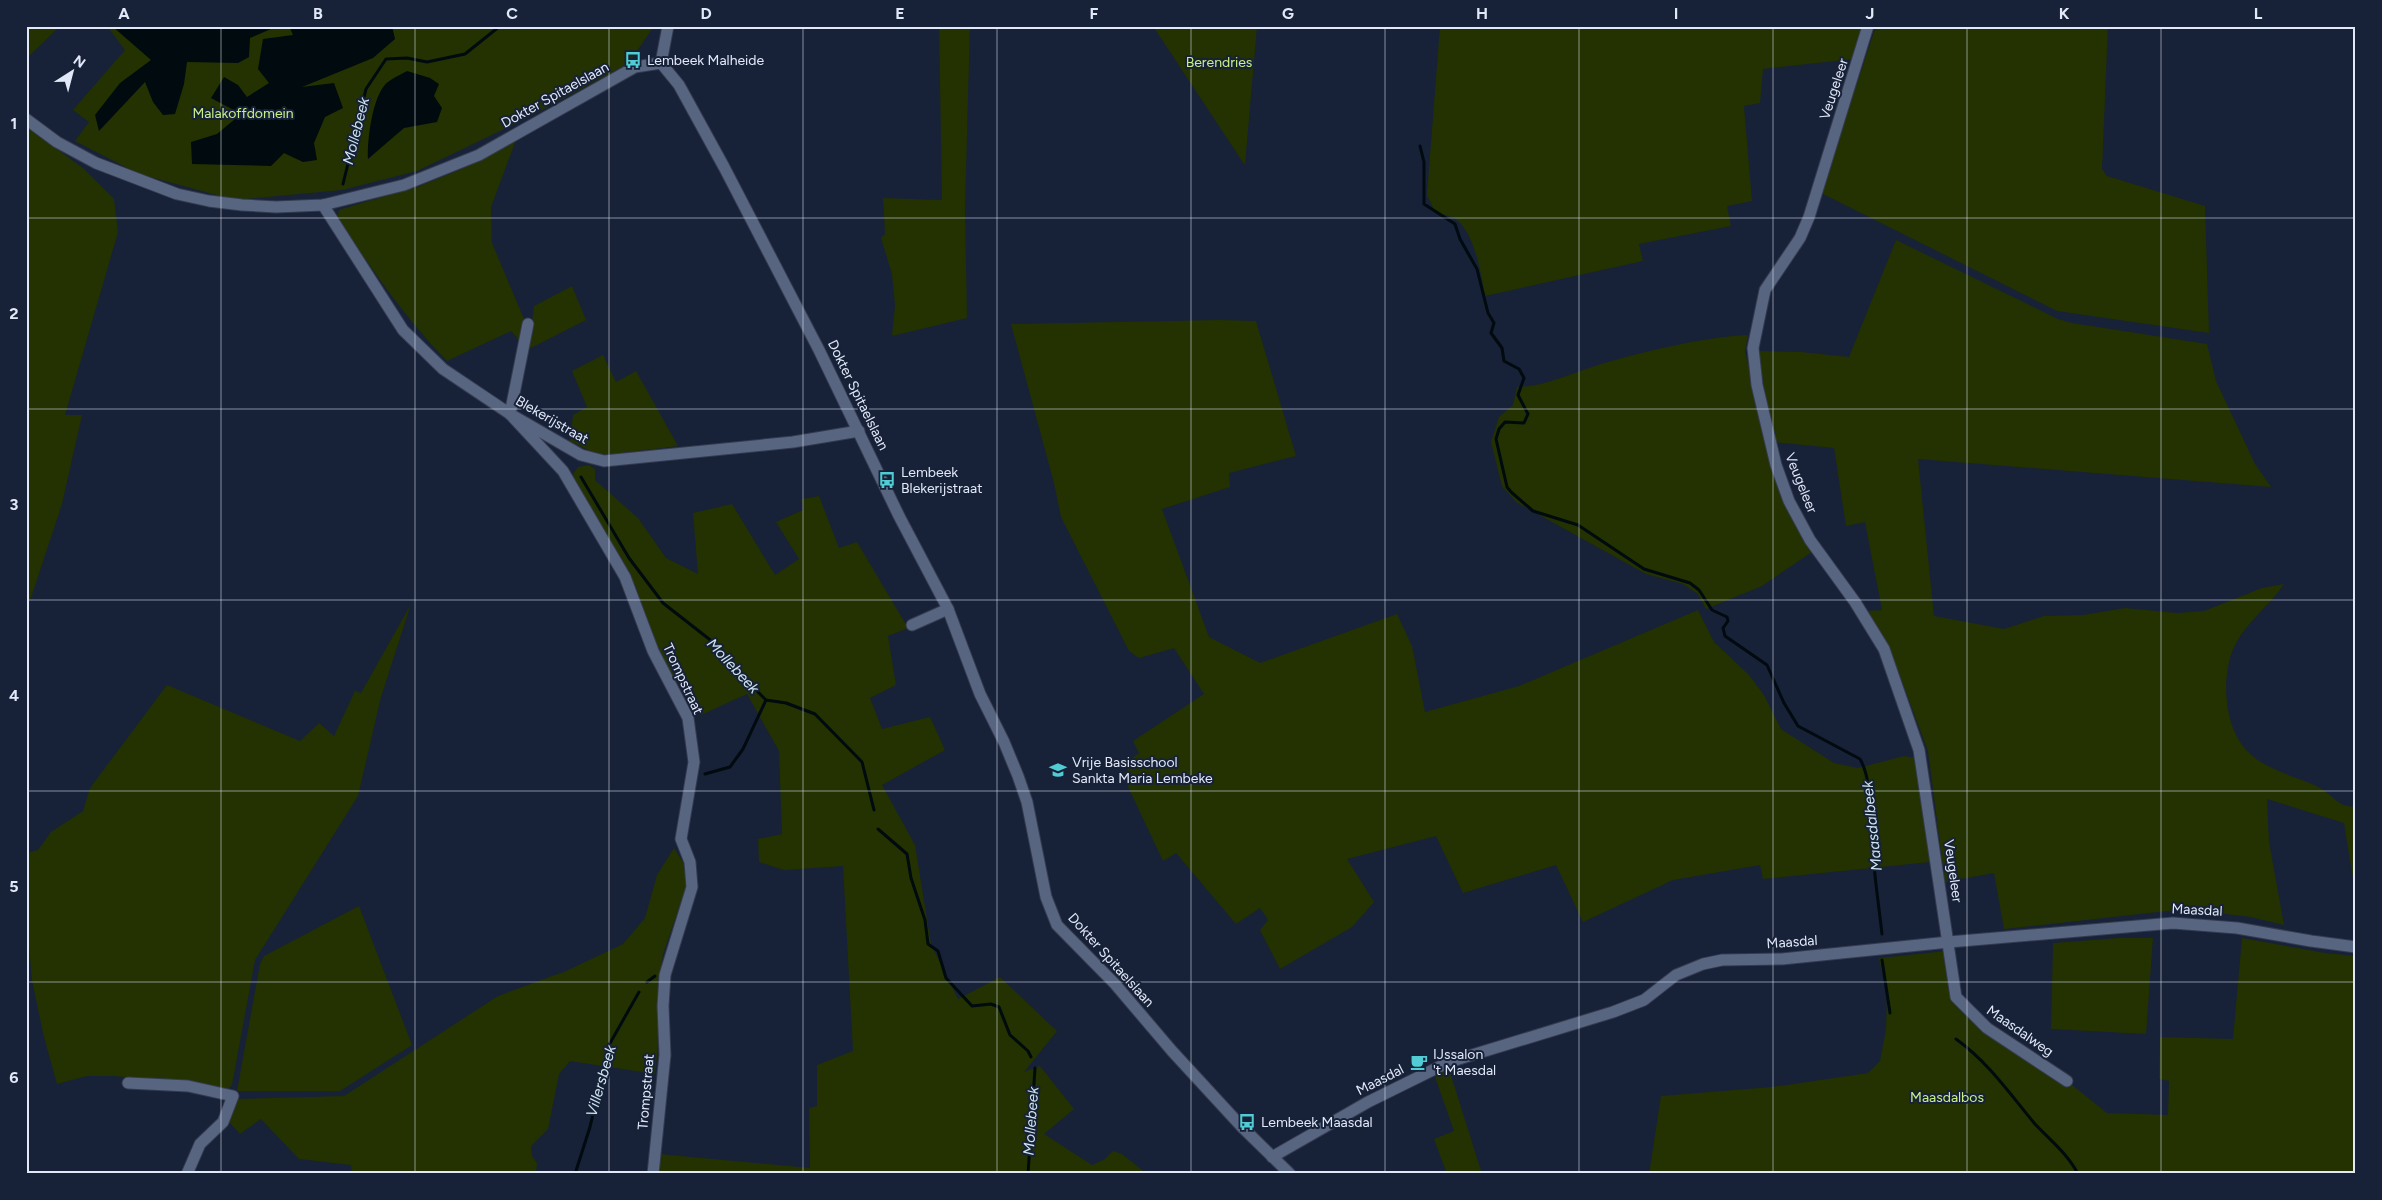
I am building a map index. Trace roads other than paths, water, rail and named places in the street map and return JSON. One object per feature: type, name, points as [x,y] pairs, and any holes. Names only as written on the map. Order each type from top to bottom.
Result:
[{"type":"street","points":[[661,63],[668,26]]},
{"type":"street","name":"Veugeleer","points":[[1868,26],[1809,217],[1800,238],[1765,290],[1753,348],[1757,385],[1776,465],[1790,501],[1810,540],[1855,602],[1884,649],[1919,750],[1949,942]]},
{"type":"street","name":"Dokter Spitaelslaan","points":[[26,119],[57,142],[96,163],[154,187],[177,194],[209,202],[242,205],[276,207],[323,205],[404,185],[431,176],[479,155],[635,67],[661,63],[678,85],[724,168],[859,430],[899,516],[948,609],[980,694],[1004,742],[1027,802],[1046,896],[1057,925],[1114,984],[1178,1058],[1290,1174]]},
{"type":"street","name":"Blekerijstraat","points":[[323,205],[403,330],[443,369],[510,414],[581,455],[604,461],[793,442],[859,430]]},
{"type":"street","points":[[510,414],[528,324]]},
{"type":"street","name":"Trompstraat","points":[[510,414],[563,471],[625,577],[653,651],[688,718],[694,762],[681,839],[690,862],[692,887],[665,975],[663,1006],[666,1055],[653,1174]]},
{"type":"street","points":[[563,471],[569,460],[581,455]]},
{"type":"street","points":[[912,626],[948,609]]},
{"type":"street","name":"Maasdal","points":[[1272,1157],[1368,1102],[1449,1062],[1613,1012],[1644,1000],[1676,975],[1702,964],[1722,960],[1782,959],[1949,942],[2173,923],[2237,928],[2356,947]]},
{"type":"street","name":"Maasdalweg","points":[[1949,942],[1956,997],[1987,1028],[2067,1081]]},
{"type":"street","points":[[128,1083],[188,1086],[232,1096],[223,1122],[200,1144],[188,1174]]},
{"type":"waterway","name":"Mollebeek","points":[[343,184],[366,89],[386,59],[407,58],[427,62],[465,54],[500,26]]},
{"type":"waterway","name":"Maasdalbeek","points":[[1420,146],[1424,162],[1424,204],[1455,224],[1460,239],[1477,269],[1488,313],[1494,323],[1491,333],[1502,348],[1504,361],[1519,369],[1524,378],[1518,395],[1528,414],[1524,423],[1505,422],[1499,429],[1496,439],[1507,487],[1533,511],[1578,525],[1644,569],[1690,583],[1699,590],[1712,610],[1727,617],[1728,621],[1723,628],[1725,636],[1767,665],[1784,703],[1798,726],[1860,759],[1867,779],[1871,805],[1874,864],[1882,934]]},
{"type":"waterway","name":"Mollebeek","points":[[581,477],[629,558],[663,603],[718,646],[740,674],[766,700],[786,703],[815,714],[862,762],[874,810]]},
{"type":"waterway","name":"Villersbeek","points":[[705,774],[730,767],[743,749],[766,700]]},
{"type":"waterway","name":"Mollebeek","points":[[878,829],[907,854],[911,878],[925,920],[928,944],[938,951],[946,978],[972,1006],[991,1004],[999,1007],[1010,1035],[1028,1051],[1031,1057]]},
{"type":"waterway","name":"Maasdalbeek","points":[[1882,960],[1890,1013]]},
{"type":"waterway","name":"Villersbeek","points":[[647,982],[655,976]]},
{"type":"waterway","name":"Villersbeek","points":[[575,1174],[590,1127],[609,1045],[639,992]]},
{"type":"waterway","name":"Maasdalbeek","points":[[1956,1039],[1988,1068],[2035,1124],[2064,1154],[2078,1174]]},
{"type":"waterway","name":"Mollebeek","points":[[1028,1174],[1035,1068]]},
{"type":"place","name":"Lembeek Malheide","points":[[633,60]]},
{"type":"place","name":"Lembeek Blekerijstraat","points":[[887,480]]},
{"type":"place","name":"Vrije Basisschool Sankta Maria Lembeke","points":[[1058,770]]},
{"type":"place","name":"IJssalon 't Maesdal","points":[[1419,1062]]},
{"type":"place","name":"Lembeek Maasdal","points":[[1247,1122]]},
{"type":"park label","name":"Berendries","points":[[1219,62]]},
{"type":"park label","name":"Malakoffdomein","points":[[243,113]]},
{"type":"park label","name":"Maasdalbos","points":[[1947,1097]]}]
